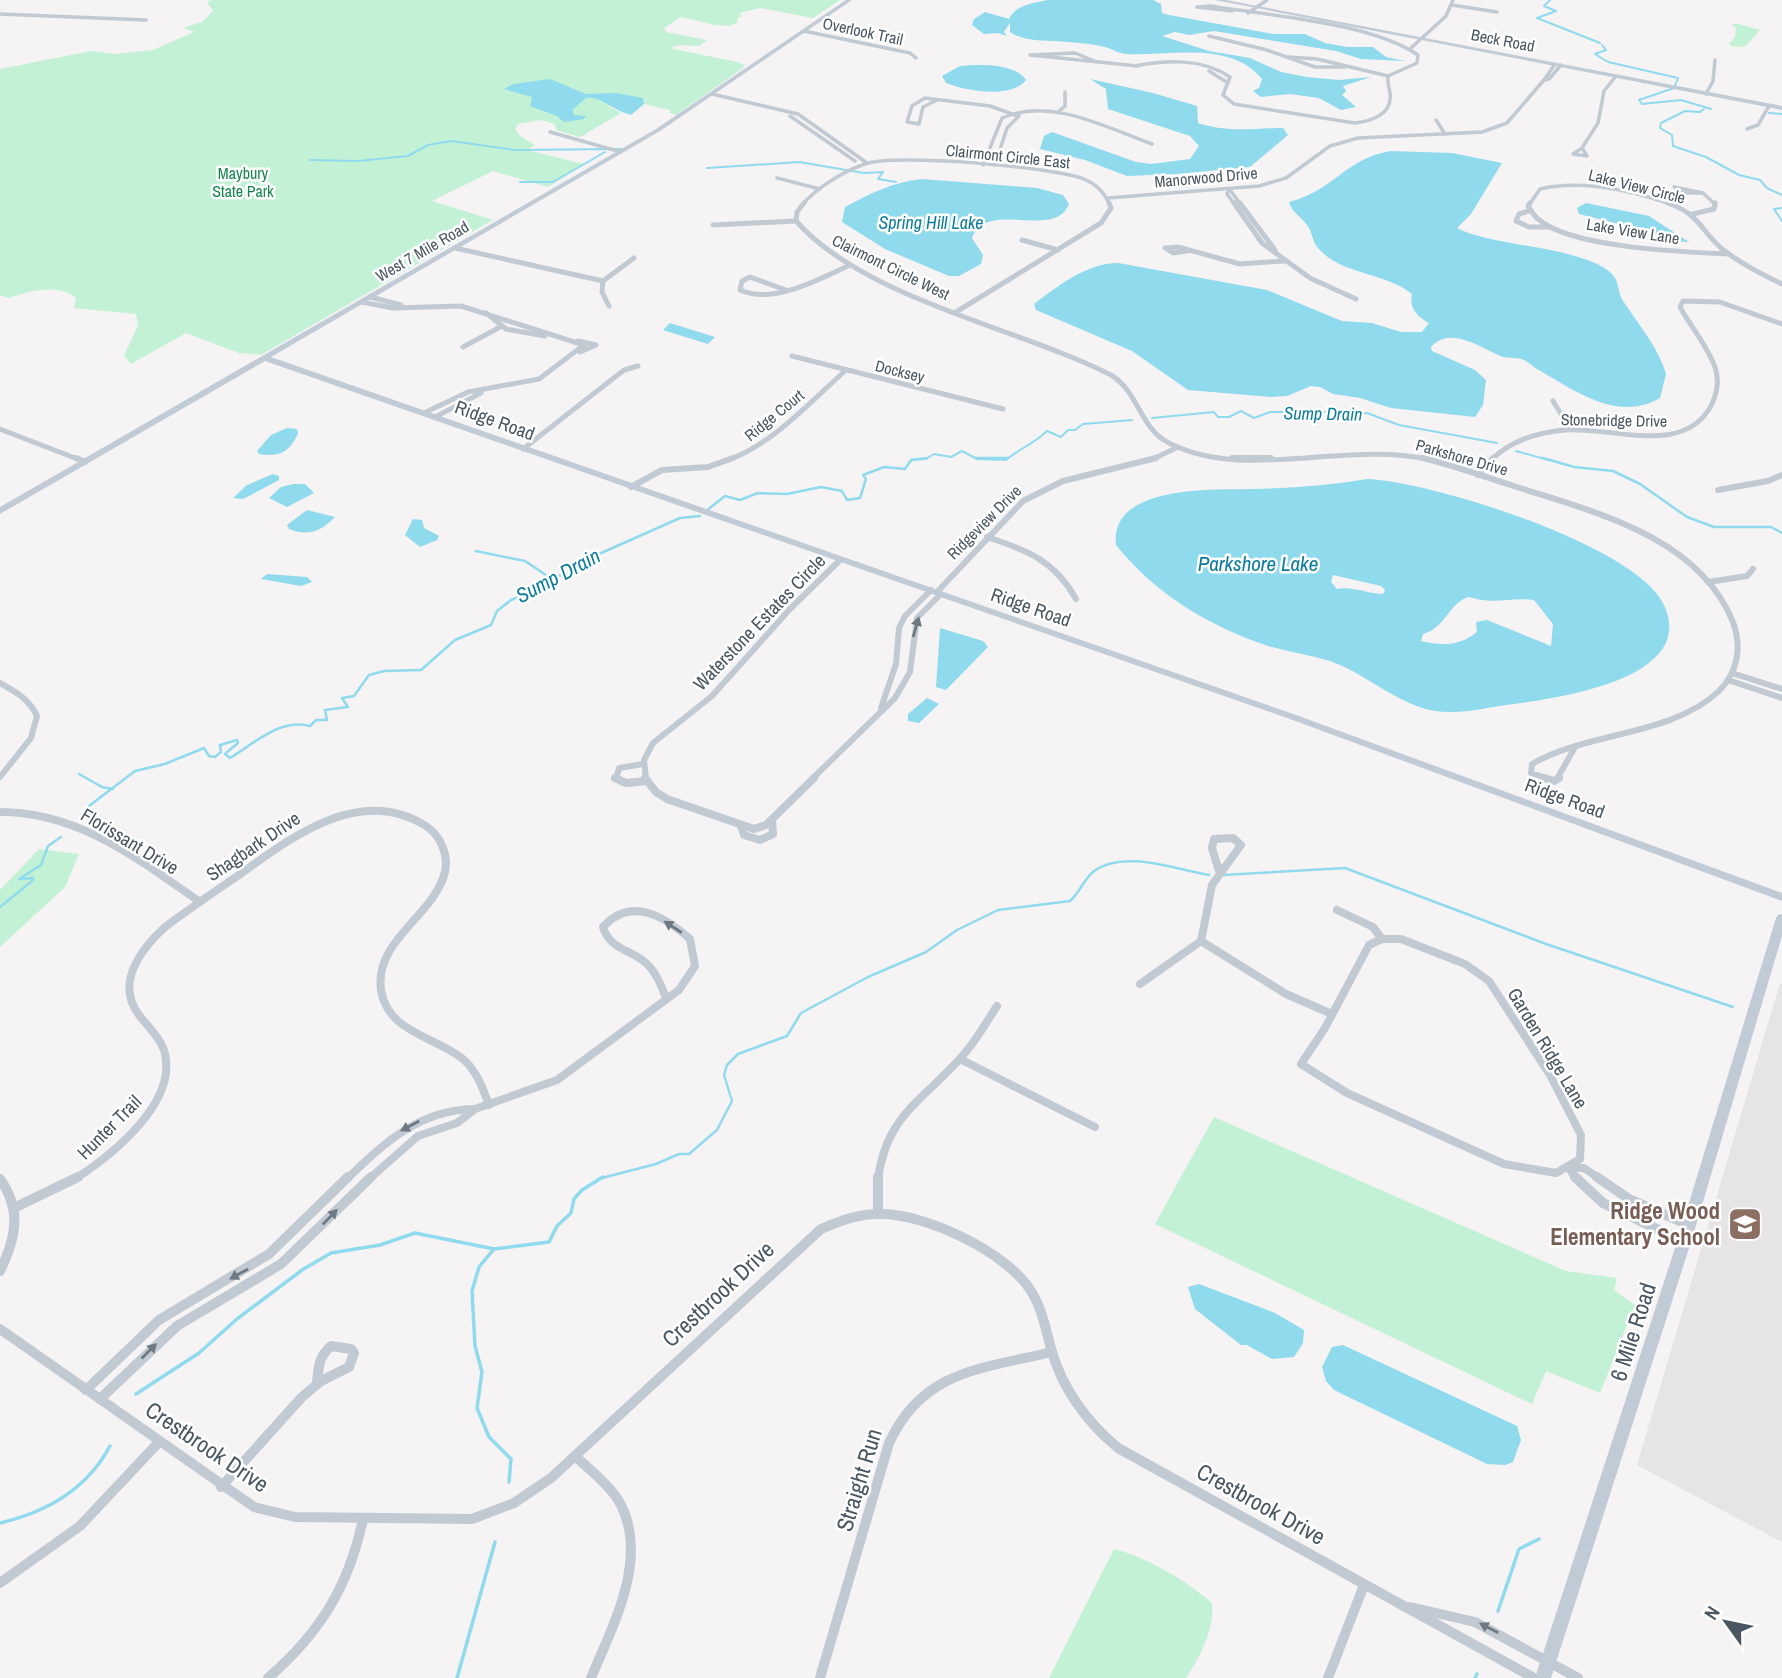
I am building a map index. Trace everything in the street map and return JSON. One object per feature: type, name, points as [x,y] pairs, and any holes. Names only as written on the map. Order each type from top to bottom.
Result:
[{"type":"street","name":"West 7 Mile Road","points":[[0,511],[621,152],[710,96],[849,0]]},
{"type":"street","name":"Beck Road","points":[[1218,0],[1252,9],[1782,108]]},
{"type":"street","points":[[1252,9],[1259,0]]},
{"type":"street","points":[[1232,11],[1196,6],[1203,9],[1241,12],[1267,0]]},
{"type":"street","points":[[1411,48],[1419,44],[1420,39],[1446,16],[1453,3],[1497,12]]},
{"type":"street","points":[[1252,9],[1274,23]]},
{"type":"street","points":[[0,14],[146,20]]},
{"type":"street","points":[[1209,36],[1225,43],[1287,57],[1311,66],[1345,67],[1388,76],[1412,66],[1418,60],[1411,48],[1365,34],[1334,31],[1263,16]]},
{"type":"street","points":[[1286,24],[1298,22]]},
{"type":"street","name":"Overlook Trail","points":[[804,32],[910,53],[916,58]]},
{"type":"street","points":[[1354,36],[1365,34]]},
{"type":"street","points":[[1097,62],[1087,56],[1058,53],[1030,55],[1037,59],[1135,66],[1202,67],[1227,83],[1224,97],[1240,106],[1361,123],[1382,115],[1390,95],[1388,76]]},
{"type":"street","points":[[1706,94],[1713,81],[1715,60]]},
{"type":"street","name":"Manorwood Drive","points":[[1108,198],[1259,186],[1286,178],[1320,151],[1345,141],[1376,136],[1461,135],[1483,132],[1507,123],[1544,80],[1549,79],[1558,65]]},
{"type":"street","points":[[1364,71],[1396,72]]},
{"type":"street","points":[[1582,148],[1598,123],[1604,91],[1616,76]]},
{"type":"street","points":[[937,100],[923,107],[919,124],[907,122],[908,114],[916,102],[925,98],[986,105],[1018,116],[1058,112],[1065,106],[1065,92]]},
{"type":"street","points":[[710,96],[804,117],[865,164]]},
{"type":"street","points":[[761,106],[797,120],[865,164]]},
{"type":"street","points":[[1747,129],[1758,125],[1769,106]]},
{"type":"street","points":[[983,165],[1002,118],[1011,113],[1034,110],[1058,112],[1152,144]]},
{"type":"street","points":[[995,165],[1006,132],[1018,116]]},
{"type":"street","points":[[797,120],[804,117]]},
{"type":"street","points":[[1436,120],[1445,135]]},
{"type":"street","points":[[995,131],[1006,132]]},
{"type":"street","points":[[551,132],[621,152]]},
{"type":"street","points":[[826,141],[833,139]]},
{"type":"street","points":[[991,143],[1002,144]]},
{"type":"street","name":"Clairmont Circle East","points":[[865,164],[914,159],[995,165],[1077,176],[1102,189],[1108,198]]},
{"type":"street","points":[[713,225],[796,221],[802,205],[820,189],[865,164]]},
{"type":"street","points":[[777,178],[820,189]]},
{"type":"street","name":"Lake View Circle","points":[[1529,211],[1528,206],[1540,189],[1574,183],[1657,200],[1693,214],[1729,254],[1782,284]]},
{"type":"street","points":[[1693,214],[1708,212],[1716,207],[1712,198],[1702,193],[1682,187],[1674,187],[1683,193],[1702,193]]},
{"type":"street","points":[[1229,190],[1227,194],[1262,243],[1310,278],[1356,299]]},
{"type":"street","points":[[956,312],[1108,217],[1111,208],[1108,198]]},
{"type":"street","points":[[1529,211],[1516,217],[1517,221],[1529,227],[1551,226]]},
{"type":"street","name":"Lake View Lane","points":[[1529,211],[1536,219],[1551,226],[1640,247],[1729,254]]},
{"type":"street","name":"Clairmont Circle West","points":[[796,221],[812,241],[850,265],[956,312]]},
{"type":"street","points":[[1022,240],[1058,250]]},
{"type":"street","points":[[458,246],[485,256],[603,281]]},
{"type":"street","points":[[1187,251],[1232,263],[1254,265],[1284,261]]},
{"type":"street","points":[[609,306],[602,292],[603,281],[634,258]]},
{"type":"street","points":[[786,290],[750,276],[742,281],[740,290],[745,294],[762,294],[786,290],[850,265]]},
{"type":"street","points":[[370,297],[408,307]]},
{"type":"street","name":"Stonebridge Drive","points":[[1478,475],[1499,452],[1516,441],[1570,429],[1653,436],[1678,433],[1704,421],[1712,409],[1717,377],[1714,366],[1679,307],[1681,302],[1689,299],[1741,309],[1782,324]]},
{"type":"street","points":[[361,302],[393,308],[450,304],[559,337],[596,345],[580,352],[540,379],[456,397],[424,414]]},
{"type":"street","name":"Parkshore Drive","points":[[956,312],[1028,344],[1110,373],[1128,388],[1149,429],[1178,447],[1202,455],[1238,458],[1380,452],[1435,461],[1626,526],[1671,551],[1708,582],[1723,602],[1737,636],[1738,656],[1730,677]]},
{"type":"street","points":[[485,313],[500,327],[521,333],[559,337]]},
{"type":"street","points":[[463,347],[509,322]]},
{"type":"street","points":[[577,341],[584,345],[580,352]]},
{"type":"street","name":"Docksey","points":[[792,356],[1003,409]]},
{"type":"street","name":"Ridge Road","points":[[265,358],[1279,712],[1782,897]]},
{"type":"street","points":[[523,449],[624,370],[638,366]]},
{"type":"street","name":"Ridge Court","points":[[631,487],[662,470],[708,467],[742,455],[772,435],[846,370]]},
{"type":"street","points":[[435,417],[488,390]]},
{"type":"street","points":[[1553,401],[1570,429]]},
{"type":"street","points":[[0,429],[85,462]]},
{"type":"street","name":"Ridgeview Drive","points":[[936,592],[1023,501],[1048,485],[1084,473],[1152,463],[1178,447]]},
{"type":"street","points":[[1718,490],[1768,481],[1782,475]]},
{"type":"street","points":[[987,537],[1048,560],[1063,574],[1076,600]]},
{"type":"street","name":"Waterstone Estates Circle","points":[[643,764],[657,737],[704,702],[747,661],[780,619],[840,560]]},
{"type":"street","points":[[1708,582],[1748,576],[1753,569]]},
{"type":"street","points":[[881,708],[897,655],[899,628],[905,616],[936,592]]},
{"type":"street","points":[[647,781],[626,783],[615,779],[619,768],[643,764],[647,781],[666,799],[741,826],[760,829],[772,820],[881,708],[895,698],[905,682],[917,618],[936,592]]},
{"type":"street","points":[[897,655],[912,656]]},
{"type":"street","points":[[1730,677],[1782,689]]},
{"type":"street","points":[[1730,677],[1782,698]]},
{"type":"street","points":[[1575,747],[1559,778],[1554,781],[1531,773],[1532,764],[1552,752],[1691,709],[1713,696],[1730,677]]},
{"type":"street","points":[[0,683],[27,698],[36,709],[37,719],[30,740],[0,777]]},
{"type":"street","name":"Florissant Drive","points":[[0,812],[18,810],[57,818],[80,827],[134,858],[200,902]]},
{"type":"street","name":"Shagbark Drive","points":[[200,902],[298,833],[334,817],[368,811],[392,811],[428,827],[444,847],[445,872],[434,896],[389,951],[380,989],[388,1009],[404,1027],[447,1049],[468,1064],[481,1082],[489,1105]]},
{"type":"street","points":[[741,826],[744,835],[760,840],[773,834],[772,820]]},
{"type":"street","points":[[1140,984],[1201,941],[1208,902],[1219,871],[1240,850],[1239,841],[1234,838],[1217,837],[1212,844],[1219,871]]},
{"type":"street","name":"Hunter Trail","points":[[16,1207],[88,1171],[141,1123],[157,1100],[165,1081],[165,1053],[131,1002],[131,972],[150,941],[200,902]]},
{"type":"street","points":[[100,1399],[177,1325],[281,1264],[385,1160],[418,1136],[457,1123],[475,1110],[557,1080],[679,990],[695,966],[690,939],[670,923],[649,913],[630,909],[617,913],[603,927],[605,937],[610,944],[646,963],[666,998]]},
{"type":"street","points":[[1337,910],[1373,927],[1382,939],[1369,945],[1332,1014],[1301,1064],[1347,1093],[1504,1164],[1556,1173],[1569,1168],[1584,1168],[1629,1199],[1689,1225]]},
{"type":"street","name":"6 Mile Road","points":[[1543,1678],[1684,1242],[1782,918]]},
{"type":"street","name":"Garden Ridge Lane","points":[[1382,939],[1401,939],[1465,964],[1489,981],[1550,1075],[1581,1135],[1580,1158],[1569,1168]]},
{"type":"street","points":[[1201,941],[1286,994],[1332,1014]]},
{"type":"street","points":[[878,1212],[876,1171],[885,1143],[918,1097],[960,1059],[997,1006]]},
{"type":"street","points":[[960,1059],[1095,1127]]},
{"type":"street","points":[[86,1390],[166,1314],[246,1271],[269,1254],[374,1152],[405,1128],[453,1109],[475,1110]]},
{"type":"street","points":[[374,1152],[385,1160]]},
{"type":"street","points":[[1569,1168],[1575,1181],[1620,1212],[1684,1242]]},
{"type":"street","points":[[0,1179],[16,1207],[13,1241],[0,1271]]},
{"type":"street","name":"Crestbrook Drive","points":[[0,1329],[221,1487],[254,1507],[270,1513],[363,1519],[455,1520],[491,1515],[534,1492],[806,1240],[834,1223],[878,1212],[902,1214],[939,1226],[1005,1264],[1026,1284],[1037,1303],[1067,1392],[1080,1412],[1118,1448],[1534,1678]]},
{"type":"street","points":[[269,1254],[281,1264]]},
{"type":"street","points":[[221,1487],[317,1383],[345,1373],[353,1360],[351,1349],[331,1346],[324,1352],[317,1383]]},
{"type":"street","name":"Straight Run","points":[[820,1678],[889,1443],[900,1420],[920,1397],[949,1377],[1052,1352]]},
{"type":"street","points":[[0,1583],[80,1526],[159,1443]]},
{"type":"street","points":[[575,1456],[612,1492],[622,1507],[629,1530],[628,1574],[592,1678]]},
{"type":"street","points":[[268,1678],[295,1656],[336,1606],[347,1578],[363,1519]]},
{"type":"street","points":[[1328,1678],[1364,1585]]},
{"type":"street","name":"Crestbrook Drive","points":[[1405,1606],[1475,1622],[1578,1678]]},
{"type":"shaded area","name":"Ridge Wood Elementary School","points":[[1780,983],[1782,984],[1782,1542],[1637,1465]]},
{"type":"green space","name":"Maybury State Park","points":[[840,0],[813,18],[761,8],[739,13],[742,16],[737,19],[738,22],[730,26],[681,17],[664,28],[666,32],[707,40],[699,46],[680,45],[669,48],[737,62],[744,65],[743,68],[676,115],[670,113],[670,110],[644,104],[643,99],[608,106],[621,113],[580,137],[556,130],[555,124],[541,120],[518,124],[515,129],[520,136],[535,145],[527,150],[584,164],[548,187],[493,171],[432,201],[493,220],[261,355],[239,353],[186,333],[131,364],[124,356],[138,325],[136,314],[74,308],[76,298],[61,291],[34,291],[9,298],[0,295],[0,69],[91,51],[115,54],[153,50],[194,32],[183,28],[202,22],[213,11],[207,2]]},
{"type":"green space","points":[[1735,23],[1760,30],[1745,47],[1731,46],[1729,43],[1735,37],[1736,28],[1732,25]]},
{"type":"green space","points":[[39,849],[79,854],[65,887],[0,947],[0,890]]},
{"type":"green space","points":[[1214,1117],[1566,1271],[1617,1278],[1614,1290],[1635,1305],[1600,1393],[1546,1371],[1532,1404],[1155,1224]]},
{"type":"green space","points":[[1114,1549],[1166,1571],[1212,1603],[1209,1632],[1186,1678],[1049,1678]]},
{"type":"water","points":[[1048,0],[1153,0],[1161,4],[1162,13],[1169,15],[1274,34],[1305,34],[1325,43],[1347,47],[1373,47],[1386,57],[1405,61],[1361,59],[1336,51],[1214,31],[1189,35],[1175,32],[1162,36],[1209,51],[1250,58],[1281,72],[1339,80],[1371,77],[1343,86],[1346,91],[1342,95],[1356,107],[1341,110],[1319,98],[1290,94],[1261,97],[1253,91],[1259,88],[1262,79],[1249,67],[1217,54],[1125,54],[1096,45],[1023,38],[1010,32],[1010,23],[1004,32],[1007,36],[998,33],[984,34],[972,25],[974,19],[985,12],[1009,19],[1020,8]]},
{"type":"water","points":[[986,65],[1005,68],[1021,74],[1026,80],[1010,90],[988,92],[946,83],[942,76],[960,66]]},
{"type":"water","points":[[550,79],[586,94],[616,93],[643,98],[644,104],[631,115],[597,99],[586,98],[573,109],[574,115],[586,116],[584,119],[564,122],[557,116],[530,106],[532,97],[504,89],[513,84]]},
{"type":"water","points":[[1090,79],[1197,106],[1198,123],[1230,129],[1283,128],[1288,135],[1250,167],[1177,174],[1127,176],[1085,160],[1040,149],[1044,136],[1052,132],[1136,162],[1151,164],[1190,159],[1199,146],[1190,136],[1108,109],[1106,89]]},
{"type":"water","points":[[1390,151],[1452,153],[1502,163],[1471,214],[1457,228],[1492,239],[1579,257],[1611,273],[1616,279],[1623,301],[1650,340],[1663,365],[1666,374],[1660,398],[1644,405],[1628,407],[1596,401],[1524,360],[1503,357],[1457,338],[1447,338],[1431,347],[1432,351],[1475,370],[1486,380],[1483,405],[1475,417],[1391,408],[1311,386],[1287,396],[1271,397],[1188,390],[1132,351],[1036,310],[1034,304],[1073,277],[1095,267],[1118,263],[1267,290],[1342,321],[1372,323],[1401,332],[1422,332],[1429,323],[1414,311],[1412,294],[1389,281],[1351,269],[1328,257],[1316,245],[1307,225],[1289,202],[1318,190],[1361,161]]},
{"type":"water","name":"Spring Hill Lake","points":[[922,179],[1037,188],[1063,195],[1069,204],[1061,214],[1050,219],[1005,219],[991,221],[980,227],[972,238],[983,255],[981,264],[959,276],[949,276],[885,249],[842,222],[845,207],[882,189]]},
{"type":"water","points":[[1586,203],[1649,216],[1689,242],[1672,241],[1658,234],[1579,214],[1577,208]]},
{"type":"water","points":[[670,323],[715,337],[708,344],[663,330]]},
{"type":"water","points":[[287,428],[297,429],[298,434],[291,446],[278,454],[259,454],[257,451],[271,435]]},
{"type":"water","points":[[273,474],[279,476],[279,480],[243,499],[233,498],[247,485]]},
{"type":"water","name":"Parkshore Lake","points":[[1368,479],[1398,483],[1482,504],[1530,521],[1615,560],[1646,582],[1664,605],[1669,630],[1661,651],[1643,667],[1590,690],[1474,710],[1435,711],[1394,696],[1357,673],[1330,661],[1268,646],[1225,629],[1166,593],[1131,563],[1116,545],[1118,525],[1129,511],[1146,501],[1168,494]],"holes":[[[1333,575],[1381,586],[1385,590],[1383,594],[1337,589],[1331,582]],[[1469,597],[1487,600],[1534,600],[1553,624],[1551,646],[1487,620],[1476,622],[1477,632],[1464,640],[1443,644],[1421,641],[1423,634],[1437,626],[1456,604]]]},
{"type":"water","points":[[305,484],[314,493],[287,507],[269,498],[281,487]]},
{"type":"water","points":[[307,510],[335,517],[314,531],[289,529],[287,525]]},
{"type":"water","points":[[413,519],[422,520],[424,528],[439,536],[437,540],[420,547],[405,535]]},
{"type":"water","points":[[267,574],[307,577],[312,582],[301,586],[261,579]]},
{"type":"water","points":[[940,628],[983,641],[988,647],[946,690],[936,687]]},
{"type":"water","points":[[927,698],[939,704],[919,723],[908,721],[908,714]]},
{"type":"water","points":[[1199,1284],[1275,1313],[1304,1330],[1303,1343],[1294,1357],[1272,1359],[1247,1345],[1241,1345],[1195,1309],[1188,1287]]},
{"type":"water","points":[[1343,1345],[1517,1426],[1521,1440],[1513,1462],[1505,1465],[1487,1464],[1334,1390],[1326,1381],[1322,1367],[1332,1347]]},
{"type":"waterway","points":[[1550,0],[1544,6],[1556,11],[1537,18],[1600,43]]},
{"type":"waterway","points":[[1602,45],[1606,50],[1595,54],[1608,62],[1678,78],[1674,88],[1639,100],[1642,104],[1681,100],[1711,109]]},
{"type":"waterway","points":[[1704,109],[1700,112],[1685,111],[1661,123],[1660,128],[1672,135],[1673,146],[1706,157],[1739,175],[1760,180],[1767,188],[1782,195]]},
{"type":"waterway","points":[[1769,113],[1782,114]]},
{"type":"waterway","points":[[310,160],[358,161],[408,156],[428,145],[451,141],[515,150],[621,149]]},
{"type":"waterway","points":[[520,182],[553,182],[605,152]]},
{"type":"waterway","points":[[707,168],[799,162],[864,173],[883,172],[878,179],[896,182]]},
{"type":"waterway","points":[[1782,208],[1774,209],[1782,221]]},
{"type":"waterway","name":"Sump Drain","points":[[1152,418],[1214,412],[1218,417],[1229,417],[1241,411],[1254,418],[1270,412],[1333,412],[1347,416],[1367,413],[1399,425],[1497,443]]},
{"type":"waterway","name":"Sump Drain","points":[[911,460],[926,459],[934,454],[951,457],[962,451],[977,459],[1006,460],[1047,431],[1061,437],[1068,430],[1075,430],[1083,424],[1132,420]]},
{"type":"waterway","name":"Sump Drain","points":[[1516,451],[1549,460]]},
{"type":"waterway","name":"Sump Drain","points":[[911,460],[927,458]]},
{"type":"waterway","name":"Sump Drain","points":[[976,458],[1008,458]]},
{"type":"waterway","name":"Sump Drain","points":[[1543,458],[1574,467],[1613,471],[1640,484],[1687,517],[1714,527],[1771,527],[1782,533]]},
{"type":"waterway","name":"Sump Drain","points":[[706,511],[725,496],[740,500],[758,493],[787,494],[821,487],[842,491],[847,500],[860,498],[866,479],[863,475],[884,467],[905,469],[911,460]]},
{"type":"waterway","name":"Sump Drain","points":[[112,789],[135,771],[165,764],[204,748],[209,756],[215,757],[221,752],[220,745],[237,740],[238,743],[225,754],[230,758],[278,729],[299,724],[310,726],[316,720],[327,720],[325,710],[348,707],[342,698],[354,696],[369,675],[384,671],[421,670],[455,640],[491,625],[497,611],[511,600],[528,593],[544,579],[572,573],[599,554],[680,518],[700,516]]},
{"type":"waterway","points":[[476,551],[525,561],[549,577]]},
{"type":"waterway","points":[[79,774],[102,787],[112,789]]},
{"type":"waterway","name":"Sump Drain","points":[[85,809],[112,789]]},
{"type":"waterway","name":"Sump Drain","points":[[0,907],[32,881],[33,878],[19,879],[41,865],[48,846],[61,837]]},
{"type":"waterway","points":[[601,1178],[656,1164],[679,1154],[689,1154],[717,1130],[732,1101],[724,1075],[727,1065],[738,1054],[787,1036],[801,1013],[868,977],[926,952],[957,930],[998,910],[1070,901],[1091,874],[1106,865],[1135,861],[1209,875]]},
{"type":"waterway","points":[[1223,875],[1345,868],[1546,944],[1733,1007]]},
{"type":"waterway","points":[[494,1249],[549,1242],[557,1226],[571,1213],[574,1199],[582,1190],[601,1178]]},
{"type":"waterway","points":[[136,1394],[199,1353],[237,1319],[302,1270],[331,1253],[380,1245],[415,1233],[494,1249]]},
{"type":"waterway","points":[[494,1249],[479,1267],[472,1291],[475,1346],[482,1372],[477,1408],[489,1437],[511,1459],[509,1482]]},
{"type":"waterway","points":[[0,1523],[34,1512],[64,1497],[90,1475],[110,1446]]},
{"type":"waterway","points":[[1498,1611],[1519,1549],[1539,1539]]},
{"type":"waterway","points":[[457,1678],[495,1542]]},
{"type":"waterway","points":[[1475,1678],[1477,1674]]},
{"type":"place","name":"Ridge Wood Elementary School","points":[[1745,1224]]}]
